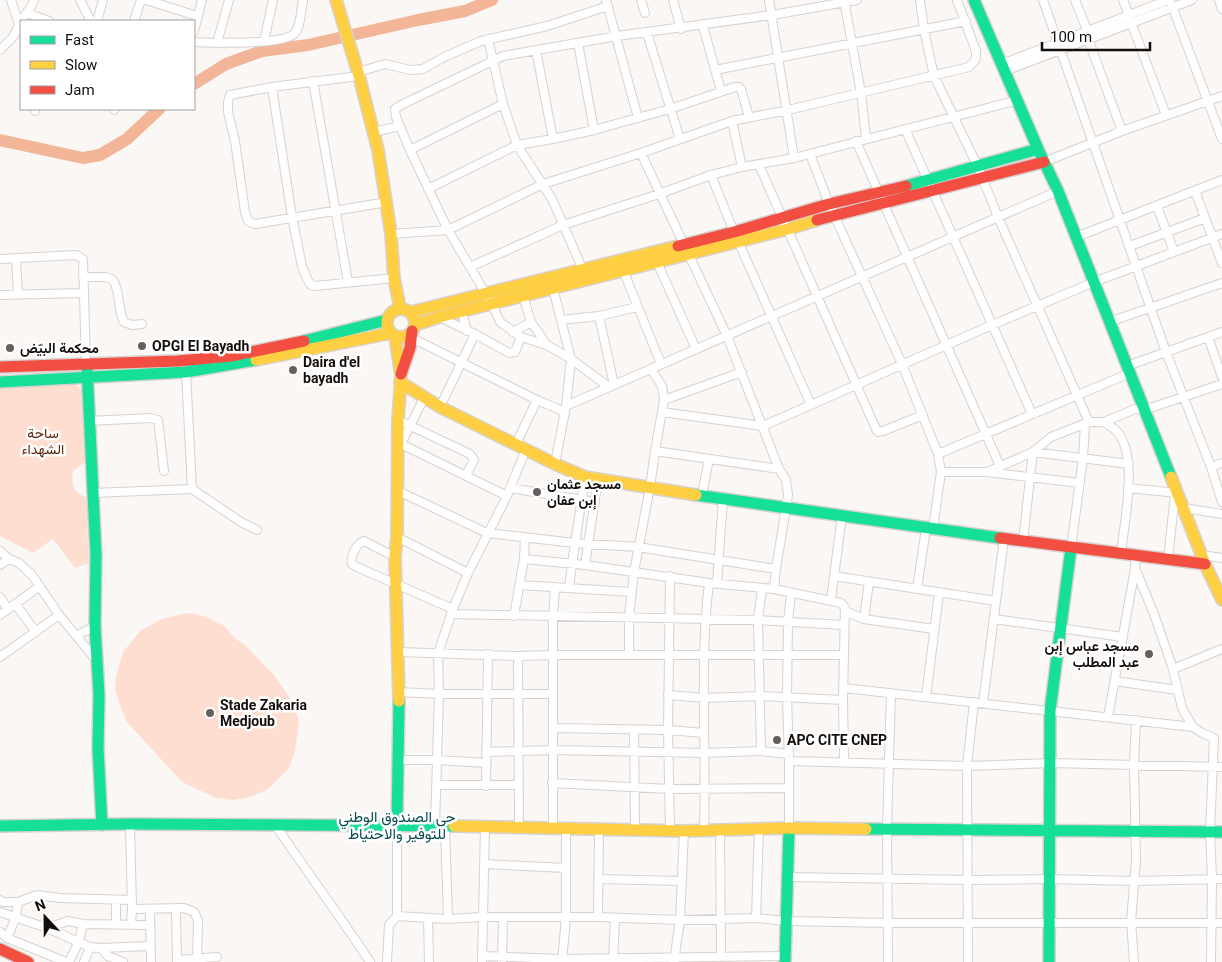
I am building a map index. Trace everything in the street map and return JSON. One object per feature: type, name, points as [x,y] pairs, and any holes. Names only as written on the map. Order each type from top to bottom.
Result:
[{"type":"main road","points":[[974,0],[1058,191],[1177,493],[1222,600]]},
{"type":"main road","points":[[337,4],[358,72],[373,132],[391,234],[394,278],[405,310],[414,318],[413,332],[400,379]]},
{"type":"main road","points":[[980,173],[1038,149]]},
{"type":"main road","points":[[0,382],[186,372],[287,356],[393,334],[404,336],[439,317],[462,312],[489,299],[583,270],[687,249],[736,236],[782,218],[881,198],[980,173],[1044,162]]},
{"type":"main road","points":[[736,236],[788,229],[831,209]]},
{"type":"main road","points":[[397,826],[399,692],[396,557],[400,379],[393,334],[388,330],[387,320],[391,312],[523,296],[657,262],[687,249]]},
{"type":"main road","points":[[0,367],[178,361],[231,356],[295,343],[387,320]]},
{"type":"main road","points":[[86,364],[96,555],[95,626],[99,695],[98,748],[102,825]]},
{"type":"main road","points":[[38,380],[40,365]]},
{"type":"main road","points":[[400,379],[424,398],[440,407],[585,477],[723,500],[1121,554],[1136,562],[1168,559],[1204,560]]},
{"type":"main road","points":[[1050,962],[1050,711],[1071,548]]},
{"type":"main road","points":[[0,826],[130,824],[485,826],[684,831],[759,828],[887,828],[1216,832]]},
{"type":"main road","points":[[786,959],[789,828]]},
{"type":"main road","points":[[0,949],[22,961]]},
{"type":"street","points":[[11,0],[20,20]]},
{"type":"street","points":[[22,20],[34,0]]},
{"type":"street","points":[[80,0],[90,20]]},
{"type":"street","points":[[97,20],[103,0]]},
{"type":"street","points":[[134,20],[141,0]]},
{"type":"street","points":[[146,0],[197,16]]},
{"type":"street","points":[[195,26],[202,0]]},
{"type":"street","points":[[217,43],[229,0]]},
{"type":"street","points":[[264,41],[273,0]]},
{"type":"street","points":[[195,42],[264,41],[290,36],[296,32],[303,0]]},
{"type":"street","points":[[641,0],[645,13]]},
{"type":"street","points":[[673,0],[681,29]]},
{"type":"street","points":[[769,0],[788,110],[794,158]]},
{"type":"street","points":[[611,386],[547,345],[522,337],[500,322],[489,299],[448,230],[428,189],[400,126],[395,112],[397,108],[503,56],[617,36],[703,26],[857,0]]},
{"type":"street","points":[[920,0],[924,30],[934,76],[980,173],[1078,395],[1087,423],[1071,548]]},
{"type":"street","points":[[391,234],[448,230],[543,184],[641,153],[732,121],[788,110],[969,67],[976,58],[976,51],[957,0]]},
{"type":"street","points":[[1043,0],[1152,307],[1166,352],[1183,396],[1218,466],[1222,502]]},
{"type":"street","points":[[1075,0],[1086,30]]},
{"type":"street","points":[[1123,0],[1166,115]]},
{"type":"street","points":[[1004,67],[1060,50],[1171,2],[1192,0]]},
{"type":"street","points":[[1218,0],[1222,9]]},
{"type":"street","points":[[844,1],[866,138]]},
{"type":"street","points":[[1171,2],[1222,139]]},
{"type":"street","points":[[386,202],[254,224],[248,221],[235,141],[228,112],[230,95],[314,81],[385,64],[416,70],[488,39],[547,26],[607,3],[638,118]]},
{"type":"street","points":[[27,14],[46,20]]},
{"type":"street","points":[[1004,67],[1086,30],[1130,19]]},
{"type":"street","points":[[715,70],[966,21]]},
{"type":"street","points":[[0,50],[13,37],[20,24]]},
{"type":"street","points":[[703,26],[721,91]]},
{"type":"street","points":[[647,33],[680,139]]},
{"type":"street","points":[[488,39],[503,104],[517,145],[543,184],[583,270]]},
{"type":"street","points":[[1088,39],[1122,131]]},
{"type":"street","points":[[578,43],[594,130]]},
{"type":"street","points":[[536,50],[554,139]]},
{"type":"street","points":[[314,81],[348,282]]},
{"type":"street","points":[[428,189],[517,145],[594,130],[670,109],[735,86],[740,88],[749,117]]},
{"type":"street","points":[[272,87],[292,217],[304,274],[310,283],[315,286],[394,278]]},
{"type":"street","points":[[1044,162],[1122,131],[1222,96]]},
{"type":"street","points":[[470,267],[563,225],[660,194],[711,175],[742,167],[794,158],[1018,100]]},
{"type":"street","points":[[410,150],[503,104]]},
{"type":"street","points":[[732,121],[742,167]]},
{"type":"street","points":[[373,132],[400,126]]},
{"type":"street","points":[[905,129],[1032,414]]},
{"type":"street","points":[[856,141],[1000,466]]},
{"type":"street","points":[[641,153],[727,336],[788,488],[774,589]]},
{"type":"street","points":[[810,154],[831,209],[902,364],[938,454],[941,472],[917,589]]},
{"type":"street","points":[[759,165],[873,425],[878,432],[923,415]]},
{"type":"street","points":[[711,175],[811,405]]},
{"type":"street","points":[[1076,237],[1222,180]]},
{"type":"street","points":[[413,332],[461,362],[537,400],[566,409],[611,386],[1058,191]]},
{"type":"street","points":[[1195,191],[1222,263]]},
{"type":"street","points":[[1156,206],[1174,252]]},
{"type":"street","points":[[1130,246],[1205,218]]},
{"type":"street","points":[[662,412],[764,426],[902,364],[1094,282],[1222,234]]},
{"type":"street","points":[[0,259],[80,256],[84,261],[83,293],[86,364]]},
{"type":"street","points":[[16,258],[18,294]]},
{"type":"street","points":[[657,262],[696,349]]},
{"type":"street","points":[[623,270],[661,364]]},
{"type":"street","points":[[83,277],[106,277],[113,280],[118,291],[120,314],[124,322],[132,325],[142,324]]},
{"type":"street","points":[[1109,322],[1222,283]]},
{"type":"street","points":[[553,288],[571,359],[566,409],[555,464]]},
{"type":"street","points":[[0,295],[83,293]]},
{"type":"street","points":[[523,296],[531,322],[547,345]]},
{"type":"street","points":[[561,320],[599,316],[638,307]]},
{"type":"street","points":[[440,407],[461,362],[471,332],[462,312]]},
{"type":"street","points":[[599,316],[611,386]]},
{"type":"street","points":[[439,317],[512,354],[515,352],[522,337]]},
{"type":"street","points":[[513,332],[531,322]]},
{"type":"street","points":[[938,454],[1078,395],[1166,352],[1222,332]]},
{"type":"street","points":[[1208,337],[1222,377]]},
{"type":"street","points":[[629,654],[631,592],[664,400],[662,386],[651,369]]},
{"type":"street","points":[[186,372],[192,489]]},
{"type":"street","points":[[664,400],[742,372]]},
{"type":"street","points":[[987,472],[1033,452],[1051,437],[1087,423],[1104,422],[1135,409],[1144,410],[1222,384]]},
{"type":"street","points":[[424,398],[399,444],[466,475],[509,492],[595,502]]},
{"type":"street","points":[[448,919],[436,785],[439,694],[438,653],[452,611],[468,573],[509,492],[521,447],[537,400]]},
{"type":"street","points":[[89,421],[150,418],[158,420],[164,471]]},
{"type":"street","points":[[398,420],[470,454],[474,460],[466,475]]},
{"type":"street","points":[[1104,422],[1119,433],[1130,464],[1121,554]]},
{"type":"street","points":[[655,451],[779,469]]},
{"type":"street","points":[[1033,452],[1130,464]]},
{"type":"street","points":[[1023,541],[1033,452]]},
{"type":"street","points":[[702,495],[709,460]]},
{"type":"street","points":[[941,472],[987,472],[1080,483]]},
{"type":"street","points":[[569,588],[585,477]]},
{"type":"street","points":[[585,565],[598,479]]},
{"type":"street","points":[[1128,488],[1177,493],[1168,559]]},
{"type":"street","points":[[93,494],[192,489],[241,522],[257,530]]},
{"type":"street","points":[[398,491],[487,533],[575,543],[638,547],[776,569]]},
{"type":"street","points":[[704,830],[706,790],[704,753],[704,619],[720,559],[723,500]]},
{"type":"street","points":[[1184,508],[1222,514]]},
{"type":"street","points":[[831,600],[842,516]]},
{"type":"street","points":[[397,537],[468,573]]},
{"type":"street","points":[[514,616],[524,559],[525,538]]},
{"type":"street","points":[[983,703],[1004,538]]},
{"type":"street","points":[[396,557],[364,541],[358,544],[351,561],[357,567],[452,611],[514,616],[758,620],[843,625]]},
{"type":"street","points":[[0,552],[19,562],[25,568],[40,586],[59,615],[97,661]]},
{"type":"street","points":[[0,565],[10,558]]},
{"type":"street","points":[[1204,560],[1222,558]]},
{"type":"street","points":[[524,559],[774,589],[841,602],[845,608],[843,625],[844,762]]},
{"type":"street","points":[[1108,717],[1136,562]]},
{"type":"street","points":[[1136,562],[1173,669],[1182,708],[1193,727],[1202,733],[1218,738],[1213,767],[1216,832],[1212,878],[1210,962]]},
{"type":"street","points":[[670,576],[668,656],[670,830]]},
{"type":"street","points":[[834,576],[996,602]]},
{"type":"street","points":[[864,620],[869,582]]},
{"type":"street","points":[[520,585],[631,592]]},
{"type":"street","points":[[0,615],[40,586]]},
{"type":"street","points":[[553,828],[553,616],[555,588]]},
{"type":"street","points":[[761,751],[758,620],[762,588]]},
{"type":"street","points":[[789,828],[787,697],[788,622],[791,592]]},
{"type":"street","points":[[926,697],[939,593]]},
{"type":"street","points":[[0,597],[8,609]]},
{"type":"street","points":[[16,605],[36,632]]},
{"type":"street","points":[[845,611],[864,620],[934,629]]},
{"type":"street","points":[[1,655],[59,615]]},
{"type":"street","points":[[994,619],[1123,637]]},
{"type":"street","points":[[76,636],[95,626]]},
{"type":"street","points":[[1173,669],[1222,650]]},
{"type":"street","points":[[398,652],[518,656],[553,654],[668,656],[704,654],[844,655]]},
{"type":"street","points":[[486,786],[488,654]]},
{"type":"street","points":[[518,656],[519,828]]},
{"type":"street","points":[[1115,681],[1177,690]]},
{"type":"street","points":[[844,688],[1193,727]]},
{"type":"street","points":[[399,692],[553,694]]},
{"type":"street","points":[[888,962],[887,828],[891,693]]},
{"type":"street","points":[[668,695],[705,698],[761,696],[843,700]]},
{"type":"street","points":[[968,962],[967,766],[974,702]]},
{"type":"street","points":[[1134,962],[1132,922],[1136,832],[1134,765],[1136,720]]},
{"type":"street","points":[[554,728],[668,730],[704,733]]},
{"type":"street","points":[[634,730],[634,830]]},
{"type":"street","points":[[486,752],[554,750],[704,753],[761,751],[789,758],[890,764],[1222,767]]},
{"type":"street","points":[[398,760],[486,763]]},
{"type":"street","points":[[552,783],[706,790],[788,788]]},
{"type":"street","points":[[436,785],[518,785]]},
{"type":"street","points":[[130,824],[131,924]]},
{"type":"street","points":[[276,826],[312,880],[348,927],[370,962]]},
{"type":"street","points":[[387,962],[389,925],[397,916],[397,826]]},
{"type":"street","points":[[485,826],[482,959],[674,960],[721,956],[786,959]]},
{"type":"street","points":[[562,960],[566,918],[566,828]]},
{"type":"street","points":[[756,918],[759,828]]},
{"type":"street","points":[[598,917],[600,879],[599,829]]},
{"type":"street","points":[[720,830],[721,956]]},
{"type":"street","points":[[674,960],[680,920],[684,831]]},
{"type":"street","points":[[484,864],[566,868]]},
{"type":"street","points":[[788,877],[1134,881],[1222,879]]},
{"type":"street","points":[[600,879],[682,881]]},
{"type":"street","points":[[150,946],[90,947],[47,928],[0,913],[2,901],[18,902],[37,895],[116,900],[150,908],[187,909],[194,912],[198,920],[197,960]]},
{"type":"street","points":[[116,900],[116,924]]},
{"type":"street","points":[[7,938],[16,917],[18,902]]},
{"type":"street","points":[[150,908],[150,962]]},
{"type":"street","points":[[176,909],[177,961],[217,957]]},
{"type":"street","points":[[397,916],[428,919],[482,917],[598,917],[680,920],[756,918],[786,921],[889,923],[1222,923]]},
{"type":"street","points":[[502,959],[503,918]]},
{"type":"street","points":[[613,960],[615,918]]},
{"type":"street","points":[[428,919],[429,962]]},
{"type":"street","points":[[47,928],[63,922],[83,924],[150,924]]},
{"type":"street","points":[[0,932],[7,938],[68,962],[79,941],[83,924]]},
{"type":"street","points":[[84,962],[90,947]]},
{"type":"street","points":[[101,948],[108,956],[123,962]]},
{"type":"green space","name":"ساحة الشهداء","points":[[75,384],[82,390],[85,462],[73,471],[73,485],[77,492],[89,498],[87,522],[89,563],[75,568],[53,539],[33,553],[0,536],[0,387]]},
{"type":"green space","name":"Stade Zakaria Medjoub","points":[[188,613],[204,616],[224,626],[236,639],[245,645],[274,675],[292,701],[299,720],[295,752],[288,769],[267,790],[250,797],[232,800],[216,798],[182,782],[127,722],[120,705],[115,689],[116,677],[123,652],[141,630],[164,618]]},
{"type":"waterway","points":[[195,83],[226,64],[262,51],[308,45],[465,11],[492,0]]},
{"type":"waterway","points":[[0,140],[83,158],[100,155],[127,139],[158,110]]},
{"type":"traffic: fast","points":[[974,0],[1058,191],[1171,477]]},
{"type":"traffic: fast","points":[[906,186],[1038,149]]},
{"type":"traffic: fast","points":[[304,341],[387,320]]},
{"type":"traffic: fast","points":[[0,382],[186,372],[256,360]]},
{"type":"traffic: fast","points":[[87,368],[96,555],[95,626],[99,695],[98,748],[102,825]]},
{"type":"traffic: fast","points":[[696,495],[1000,538]]},
{"type":"traffic: fast","points":[[1049,962],[1050,711],[1071,548]]},
{"type":"traffic: fast","points":[[397,826],[399,701]]},
{"type":"traffic: fast","points":[[0,826],[130,824],[454,826]]},
{"type":"traffic: fast","points":[[785,962],[789,828]]},
{"type":"traffic: fast","points":[[866,829],[1222,832]]},
{"type":"traffic: slow","points":[[336,0],[359,76],[378,150],[391,234],[394,278],[400,308]]},
{"type":"traffic: slow","points":[[415,325],[439,317],[788,229],[817,220]]},
{"type":"traffic: slow","points":[[411,312],[678,246]]},
{"type":"traffic: slow","points":[[401,309],[411,313],[415,323],[411,333],[401,337],[391,333],[387,323],[391,313],[401,309]]},
{"type":"traffic: slow","points":[[256,360],[391,333]]},
{"type":"traffic: slow","points":[[395,336],[401,376],[398,420],[397,537],[395,557],[399,701]]},
{"type":"traffic: slow","points":[[400,382],[440,407],[585,477],[696,495]]},
{"type":"traffic: slow","points":[[1171,477],[1205,564],[1222,600]]},
{"type":"traffic: slow","points":[[454,826],[684,831],[789,828],[866,829]]},
{"type":"traffic: jam","points":[[817,220],[1044,162]]},
{"type":"traffic: jam","points":[[678,246],[734,232],[829,204],[906,186]]},
{"type":"traffic: jam","points":[[401,374],[410,348],[412,331]]},
{"type":"traffic: jam","points":[[0,367],[178,361],[231,356],[304,341]]},
{"type":"traffic: jam","points":[[1000,538],[1205,564]]},
{"type":"traffic: jam","points":[[0,949],[28,962]]},
{"type":"place","name":"OPGI El Bayadh","points":[[142,346]]},
{"type":"place","name":"محكمة البيّض","points":[[10,348]]},
{"type":"place","name":"Daira d'el bayadh","points":[[293,370]]},
{"type":"place","name":"مسجد عثمان إبن عفان","points":[[537,492]]},
{"type":"place","name":"مسجد عباس إبن عبد المطلب","points":[[1149,654]]},
{"type":"place","name":"Stade Zakaria Medjoub","points":[[210,713]]},
{"type":"place","name":"APC CITE CNEP","points":[[777,740]]},
{"type":"district","name":"حي الصندوق الوطني للتوفير والاحتياط","points":[[397,826]]}]
